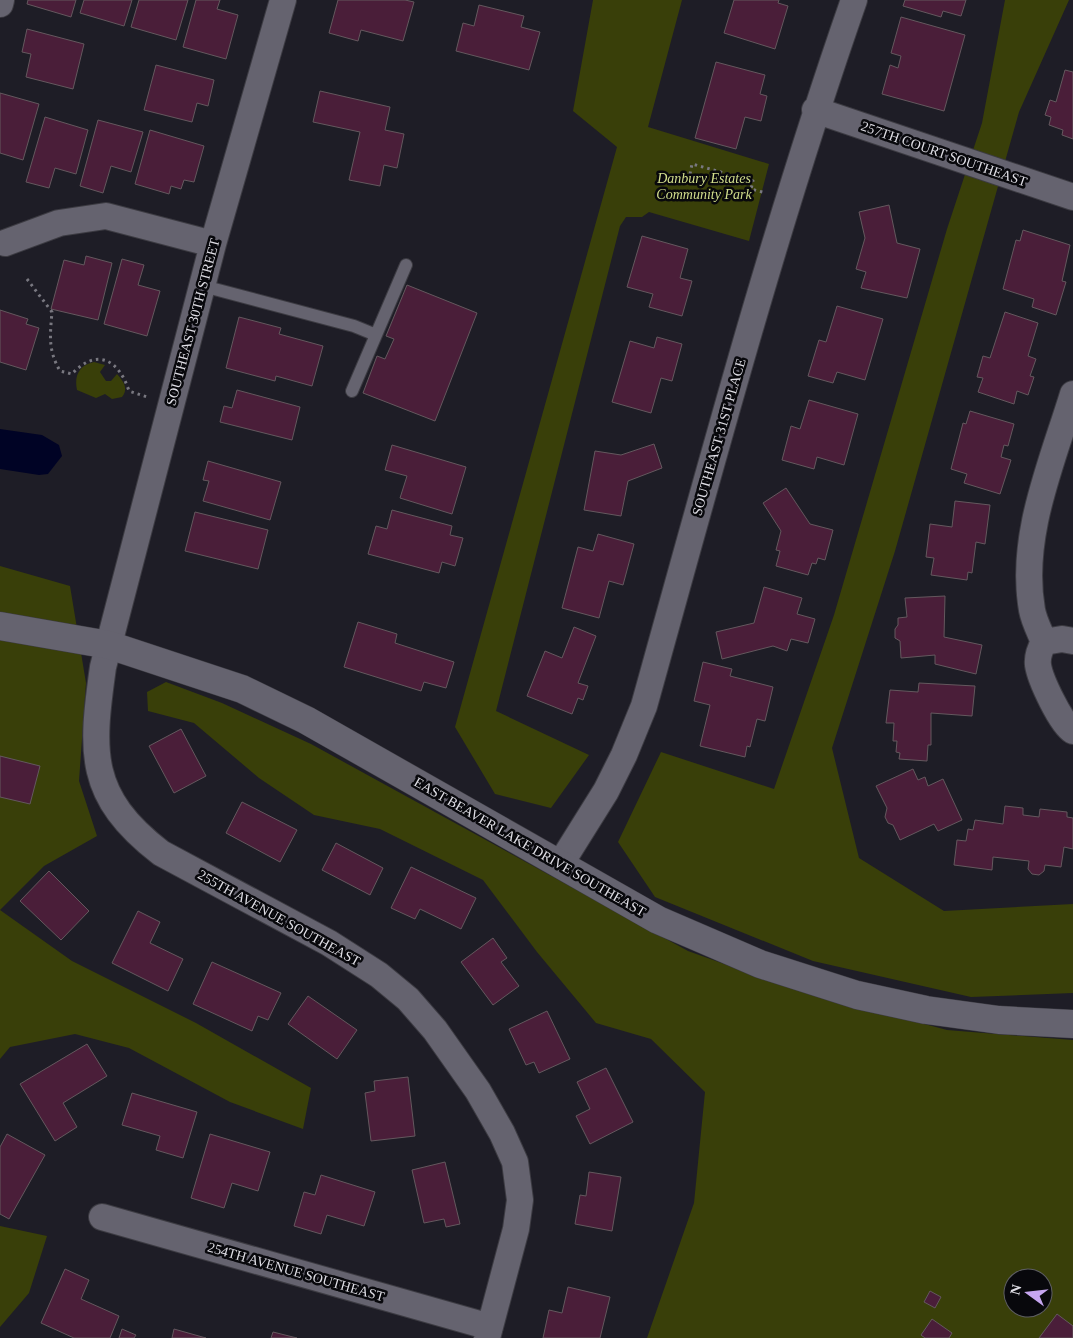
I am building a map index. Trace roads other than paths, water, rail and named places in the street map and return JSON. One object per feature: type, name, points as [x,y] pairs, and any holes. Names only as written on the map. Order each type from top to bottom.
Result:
[{"type":"street","points":[[0,4],[1,0]]},
{"type":"street","name":"SOUTHEAST 30TH STREET","points":[[109,646],[213,244],[283,0]]},
{"type":"street","name":"SOUTHEAST 31ST PLACE","points":[[561,863],[606,791],[624,755],[644,706],[788,199],[815,110],[854,0]]},
{"type":"street","name":"257TH COURT SOUTHEAST","points":[[815,110],[1073,197]]},
{"type":"street","points":[[2,246],[60,223],[106,216],[213,244]]},
{"type":"street","points":[[1073,394],[1038,507],[1031,548],[1032,611],[1044,642],[1038,657],[1040,672],[1063,722],[1073,731]]},
{"type":"street","name":"EAST BEAVER LAKE DRIVE SOUTHEAST","points":[[0,626],[109,646],[242,689],[306,720],[561,863],[658,920],[795,976],[857,995],[926,1010],[999,1020],[1073,1024]]},
{"type":"street","points":[[1044,642],[1062,639],[1073,641]]},
{"type":"street","name":"255TH AVENUE SOUTHEAST","points":[[109,646],[103,666],[97,711],[95,749],[99,775],[113,805],[137,835],[161,853],[329,943],[378,975],[400,993],[435,1030],[478,1091],[502,1133],[515,1162],[520,1200],[516,1229],[488,1332]]},
{"type":"street","name":"254TH AVENUE SOUTHEAST","points":[[102,1218],[488,1332]]},
{"type":"lane","points":[[352,391],[406,265]]},
{"type":"lane","points":[[202,286],[354,326],[376,335]]},
{"type":"water","points":[[0,429],[42,435],[59,445],[62,456],[48,474],[39,475],[0,469]]},
{"type":"park label","name":"Danbury Estates Community Park","points":[[704,186]]}]
